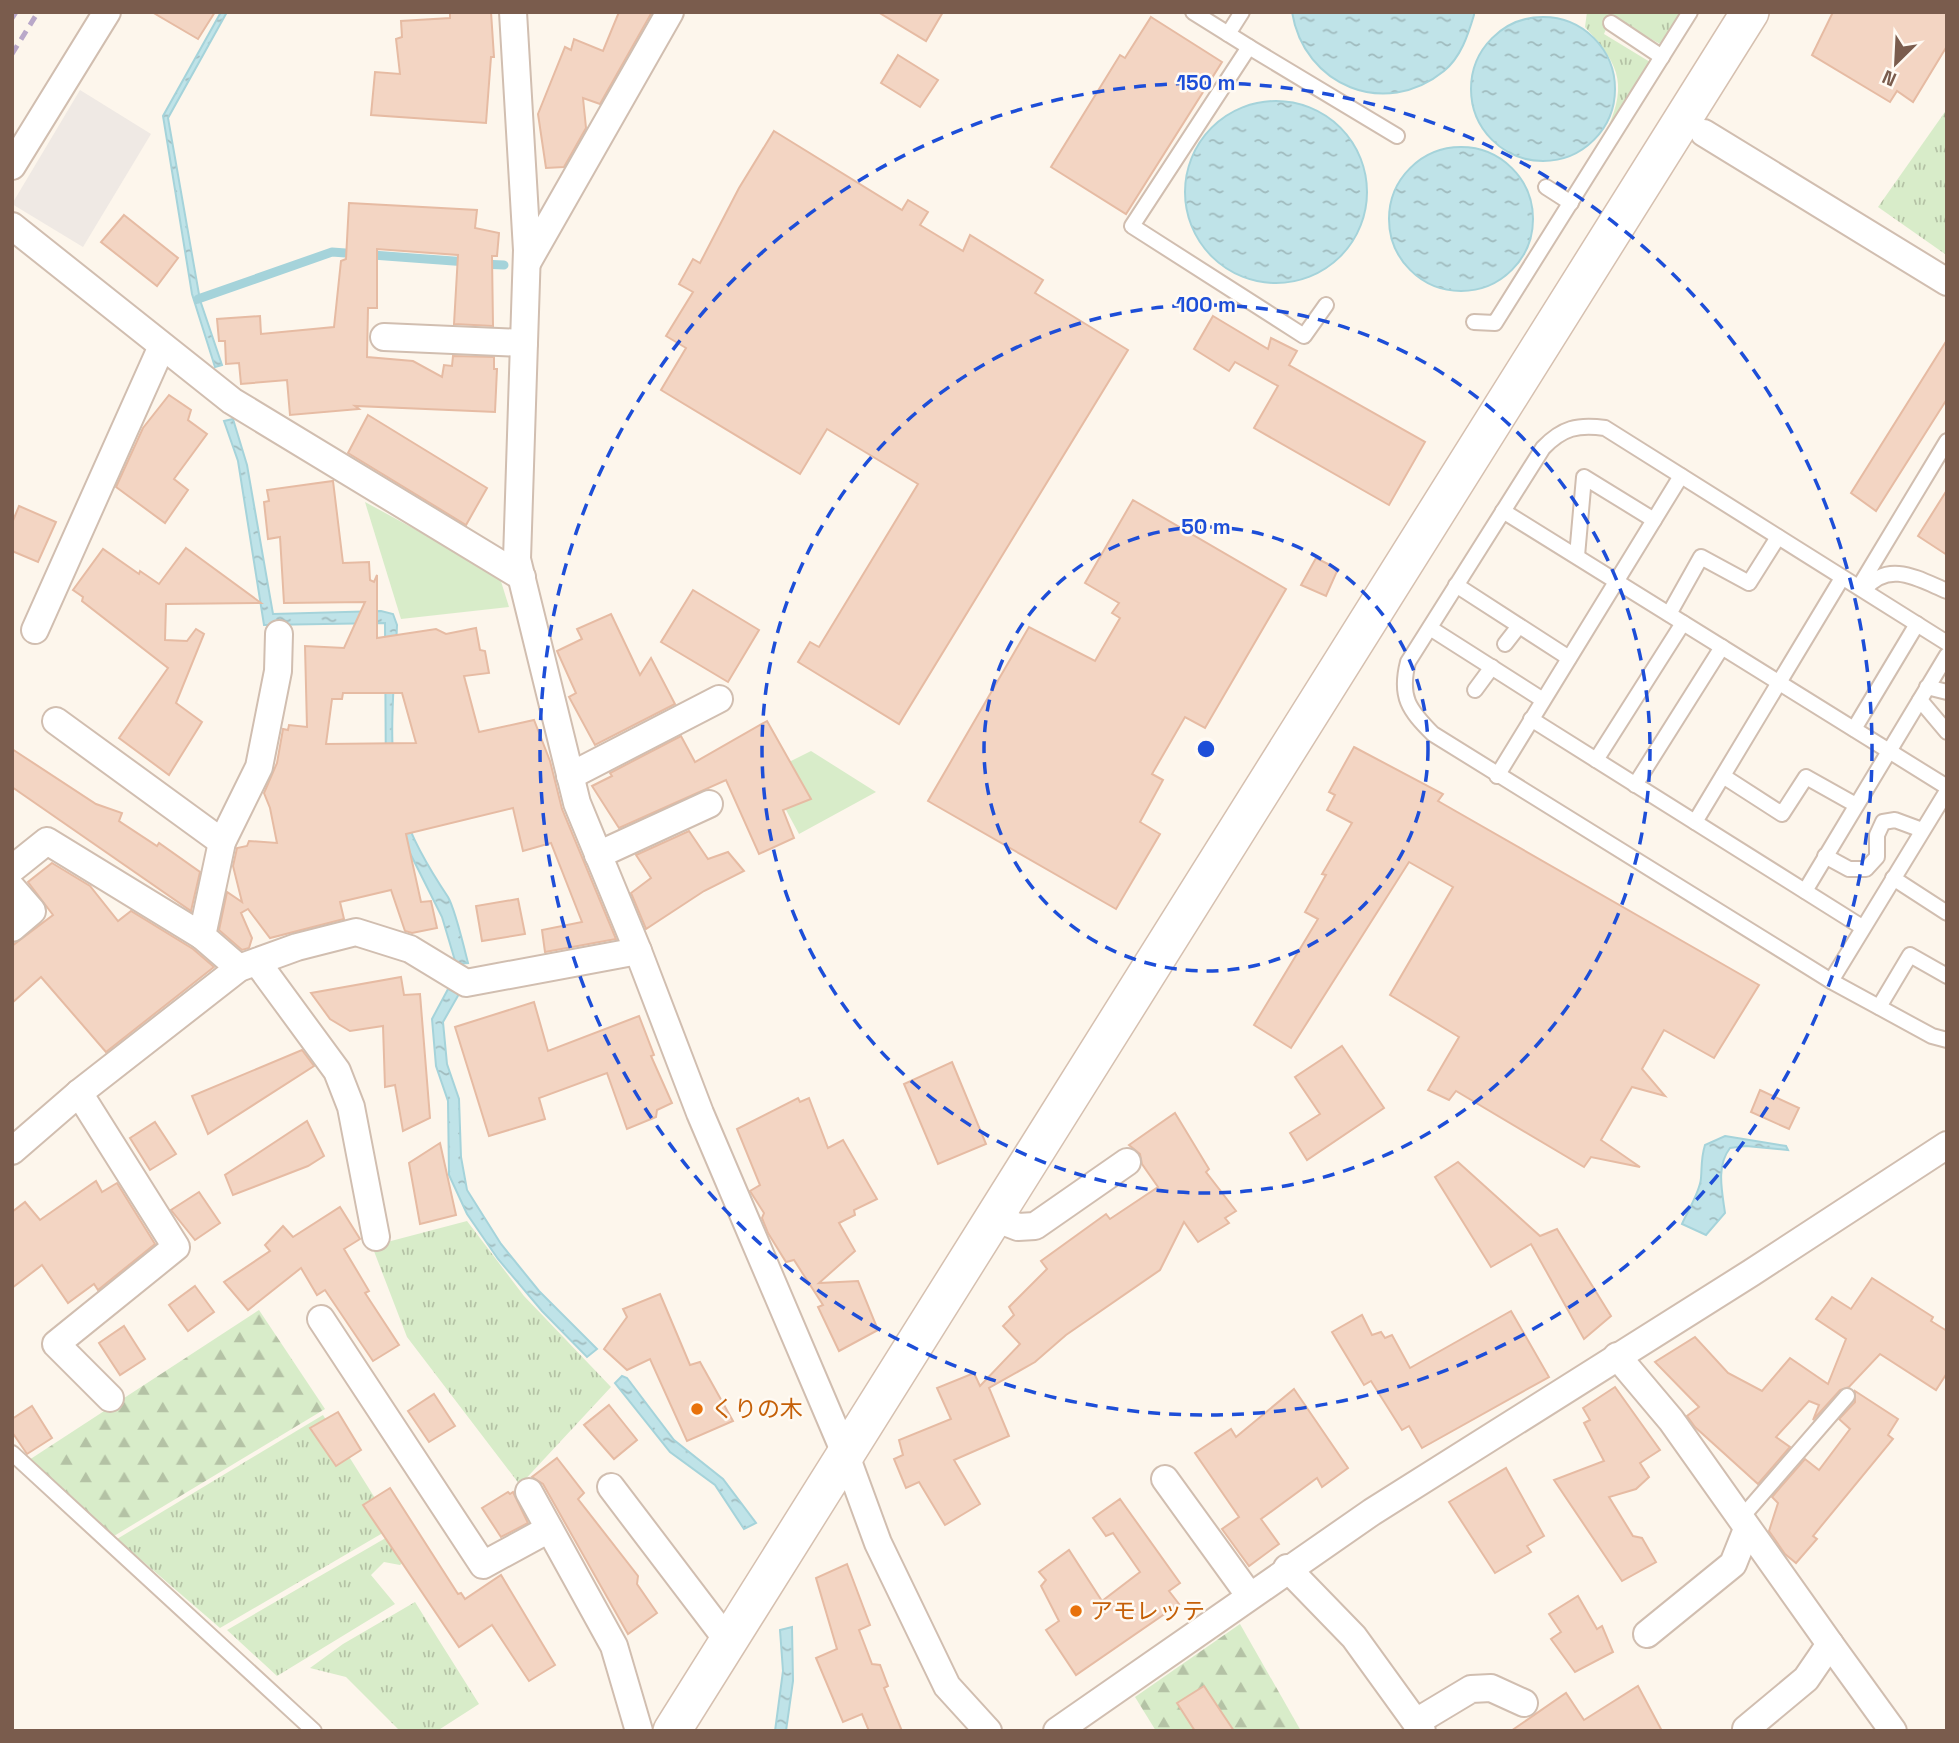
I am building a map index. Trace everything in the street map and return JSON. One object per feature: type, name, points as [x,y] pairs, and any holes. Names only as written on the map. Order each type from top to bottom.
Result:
[{"type":"street","points":[[12,166],[107,12]]},
{"type":"street","points":[[513,12],[526,264],[517,559],[577,803],[638,951],[700,1113],[845,1453],[878,1543],[947,1686],[988,1731]]},
{"type":"street","points":[[526,264],[670,12]]},
{"type":"street","points":[[672,1731],[1750,12]]},
{"type":"street","points":[[1704,133],[1947,282]]},
{"type":"street","points":[[12,226],[232,401],[522,577]]},
{"type":"street","points":[[384,337],[524,343]]},
{"type":"street","points":[[34,630],[162,346]]},
{"type":"street","points":[[202,936],[222,842],[259,767],[278,671],[279,634]]},
{"type":"street","points":[[570,776],[719,699]]},
{"type":"street","points":[[56,721],[222,842]]},
{"type":"street","points":[[598,855],[709,804]]},
{"type":"street","points":[[12,869],[47,841],[248,965],[337,1071],[351,1107],[376,1237]]},
{"type":"street","points":[[12,888],[32,911],[12,928]]},
{"type":"street","points":[[12,1151],[79,1093],[248,965],[296,947],[356,932],[410,949],[466,984],[638,951]]},
{"type":"street","points":[[79,1093],[176,1247],[56,1345],[110,1398]]},
{"type":"street","points":[[1056,1731],[1287,1568],[1947,1145]]},
{"type":"street","points":[[992,1217],[1018,1227],[1035,1226],[1127,1162]]},
{"type":"street","points":[[321,1319],[483,1565],[549,1529]]},
{"type":"street","points":[[1617,1356],[1671,1420],[1893,1731]]},
{"type":"street","points":[[1165,1479],[1249,1595]]},
{"type":"street","points":[[611,1486],[728,1641]]},
{"type":"street","points":[[529,1492],[614,1646],[639,1731]]},
{"type":"street","points":[[1647,1634],[1733,1564],[1745,1523]]},
{"type":"street","points":[[1287,1568],[1354,1637],[1419,1726],[1471,1689],[1491,1688],[1524,1703]]},
{"type":"street","points":[[1746,1729],[1806,1679],[1830,1644]]},
{"type":"lane","points":[[1193,12],[1397,136]]},
{"type":"lane","points":[[1228,34],[1242,12]]},
{"type":"lane","points":[[1474,322],[1495,323],[1690,12]]},
{"type":"lane","points":[[1611,23],[1662,57]]},
{"type":"lane","points":[[1248,47],[1132,226],[1304,336],[1325,304]]},
{"type":"lane","points":[[1546,187],[1571,203]]},
{"type":"lane","points":[[1947,643],[1605,428],[1574,426],[1559,432],[1543,447],[1408,663],[1403,684],[1407,702],[1416,717],[1433,734],[1831,981],[1932,1036],[1947,1040]]},
{"type":"lane","points":[[1862,589],[1947,441]]},
{"type":"lane","points":[[1497,775],[1681,476]]},
{"type":"lane","points":[[1577,556],[1584,477],[1654,520]]},
{"type":"lane","points":[[1503,511],[1889,750],[1947,789],[1831,981]]},
{"type":"lane","points":[[1669,614],[1701,558],[1749,583],[1778,537]]},
{"type":"lane","points":[[1862,589],[1873,579],[1896,572],[1947,591]]},
{"type":"lane","points":[[1695,822],[1842,578]]},
{"type":"lane","points":[[1456,585],[1569,657]]},
{"type":"lane","points":[[1596,760],[1683,622]]},
{"type":"lane","points":[[1854,729],[1917,624]]},
{"type":"lane","points":[[1505,644],[1519,625]]},
{"type":"lane","points":[[1430,628],[1543,699]]},
{"type":"lane","points":[[1635,785],[1722,647]]},
{"type":"lane","points":[[1804,891],[1947,655]]},
{"type":"lane","points":[[1475,690],[1492,667]]},
{"type":"lane","points":[[1927,687],[1947,692]]},
{"type":"lane","points":[[1920,700],[1947,732]]},
{"type":"lane","points":[[1531,719],[1862,927]]},
{"type":"lane","points":[[1723,776],[1782,814],[1806,777],[1856,805]]},
{"type":"lane","points":[[1825,856],[1849,869],[1866,869],[1877,857],[1877,835],[1883,822],[1895,820],[1922,830]]},
{"type":"lane","points":[[1893,878],[1947,913]]},
{"type":"lane","points":[[1879,1007],[1910,955],[1947,976]]},
{"type":"lane","points":[[1745,1523],[1847,1396]]},
{"type":"lane","points":[[12,1453],[314,1731]]},
{"type":"shaded area","points":[[80,90],[151,134],[83,247],[12,204]]},
{"type":"green space","points":[[1587,12],[1682,12],[1662,45],[1611,17],[1604,34],[1650,62],[1604,137],[1616,104],[1617,79],[1607,54],[1585,27]]},
{"type":"green space","points":[[1947,109],[1947,252],[1945,254],[1878,207]]},
{"type":"green space","points":[[365,502],[499,575],[509,607],[401,619]]},
{"type":"green space","points":[[811,751],[876,792],[799,834],[772,784],[739,787]]},
{"type":"green space","points":[[467,1221],[524,1296],[611,1387],[520,1485],[407,1337],[372,1246]]},
{"type":"green space","points":[[259,1310],[325,1409],[114,1536],[29,1460]]},
{"type":"green space","points":[[323,1415],[393,1527],[220,1628],[117,1539]]},
{"type":"green space","points":[[396,1532],[412,1554],[400,1565],[384,1562],[371,1575],[395,1604],[277,1676],[227,1630]]},
{"type":"green space","points":[[415,1602],[479,1704],[437,1731],[400,1731],[346,1677],[310,1668],[343,1644]]},
{"type":"green space","points":[[1240,1624],[1301,1731],[1156,1731],[1135,1697]]},
{"type":"water","points":[[221,12],[227,12],[168,118],[200,300],[222,365],[215,367],[192,294],[163,116]]},
{"type":"water","points":[[1292,12],[1474,12],[1474,15],[1459,52],[1444,71],[1421,85],[1397,92],[1373,93],[1350,87],[1330,76],[1313,59],[1300,38]]},
{"type":"water","points":[[1543,17],[1571,22],[1594,38],[1610,61],[1615,89],[1610,117],[1594,140],[1571,156],[1543,161],[1515,156],[1492,140],[1476,117],[1471,89],[1476,61],[1492,38],[1515,22]]},
{"type":"water","points":[[1276,101],[1311,108],[1327,116],[1340,128],[1352,141],[1360,157],[1367,192],[1360,227],[1352,243],[1340,256],[1327,268],[1311,276],[1276,283],[1241,276],[1225,268],[1212,256],[1200,243],[1192,227],[1185,192],[1192,157],[1200,141],[1212,128],[1225,116],[1241,108]]},
{"type":"water","points":[[1461,147],[1489,152],[1512,168],[1528,191],[1533,219],[1528,247],[1512,270],[1489,286],[1461,291],[1433,286],[1410,270],[1394,247],[1389,219],[1394,191],[1410,168],[1433,152]]},
{"type":"water","points":[[233,419],[247,465],[273,614],[381,611],[393,614],[397,625],[392,744],[398,791],[412,835],[451,903],[468,963],[456,964],[442,917],[399,831],[386,793],[385,623],[264,625],[238,461],[224,421]]},
{"type":"water","points":[[448,989],[459,994],[443,1022],[447,1064],[459,1099],[461,1157],[467,1190],[501,1244],[539,1291],[597,1349],[587,1357],[542,1311],[498,1259],[467,1214],[449,1175],[448,1101],[436,1066],[432,1019]]},
{"type":"water","points":[[1725,1136],[1786,1146],[1788,1150],[1746,1146],[1730,1148],[1721,1171],[1725,1213],[1706,1235],[1682,1224],[1700,1183],[1705,1145]]},
{"type":"water","points":[[622,1376],[627,1378],[674,1440],[723,1479],[756,1523],[744,1529],[715,1485],[670,1452],[615,1383]]},
{"type":"water","points":[[792,1627],[793,1681],[786,1731],[775,1731],[783,1671],[780,1630]]},
{"type":"building","points":[[152,12],[215,12],[198,39]]},
{"type":"building","points":[[450,12],[491,12],[494,57],[491,57],[486,123],[371,115],[375,72],[400,74],[396,39],[402,37],[401,21],[450,18]]},
{"type":"building","points":[[619,12],[652,12],[600,104],[583,98],[586,128],[564,167],[546,168],[538,114],[565,47],[571,50],[574,39],[603,51]]},
{"type":"building","points":[[878,12],[943,12],[926,41]]},
{"type":"building","points":[[1833,12],[1947,12],[1947,46],[1913,102],[1897,91],[1890,102],[1812,55]]},
{"type":"building","points":[[1151,17],[1222,62],[1126,214],[1051,167],[1120,55],[1125,58]]},
{"type":"building","points":[[898,55],[938,80],[920,107],[881,83]]},
{"type":"building","points":[[774,131],[902,210],[908,200],[928,212],[920,225],[963,251],[970,235],[1043,280],[1035,293],[1128,350],[899,724],[798,662],[810,642],[819,647],[918,484],[827,429],[800,474],[661,390],[686,348],[666,336],[693,292],[679,284],[693,259],[700,263],[739,188]]},
{"type":"building","points":[[349,203],[477,210],[475,228],[499,233],[497,256],[492,256],[493,326],[454,324],[458,255],[377,249],[377,308],[368,308],[367,357],[413,361],[442,377],[444,365],[452,366],[453,356],[494,357],[494,369],[497,369],[495,412],[355,406],[359,409],[290,415],[287,380],[241,384],[239,363],[226,364],[225,341],[219,341],[217,319],[260,316],[261,334],[334,327],[341,261],[346,259]]},
{"type":"building","points":[[124,215],[178,258],[157,286],[101,242]]},
{"type":"building","points":[[1213,316],[1268,349],[1271,338],[1297,351],[1289,365],[1425,442],[1389,505],[1254,428],[1278,386],[1235,362],[1229,371],[1194,349]]},
{"type":"building","points":[[1947,340],[1947,399],[1876,511],[1851,493]]},
{"type":"building","points":[[169,395],[191,410],[188,420],[207,434],[174,479],[188,490],[165,523],[116,487],[143,428]]},
{"type":"building","points":[[368,415],[487,488],[466,525],[348,453]]},
{"type":"building","points":[[333,481],[343,563],[369,562],[370,580],[374,582],[377,575],[377,638],[436,629],[446,634],[476,628],[480,650],[485,651],[489,673],[464,676],[479,732],[534,720],[550,761],[562,809],[616,939],[545,952],[542,930],[582,922],[551,843],[523,851],[513,808],[406,834],[421,902],[431,901],[437,928],[412,933],[405,931],[391,890],[340,902],[344,919],[270,938],[248,909],[241,913],[252,938],[249,948],[242,950],[219,930],[227,892],[242,902],[233,866],[237,848],[247,846],[249,841],[277,843],[264,793],[277,763],[283,729],[288,730],[289,725],[307,727],[305,646],[344,648],[365,602],[284,603],[280,537],[268,539],[264,502],[269,501],[267,490]],"holes":[[[343,693],[402,693],[416,743],[326,744],[332,699],[342,699]]]},
{"type":"building","points":[[1947,490],[1947,555],[1918,536]]},
{"type":"building","points":[[1133,500],[1286,589],[1205,728],[1185,717],[1152,774],[1163,780],[1140,822],[1160,834],[1116,909],[928,801],[1029,627],[1095,661],[1120,618],[1112,613],[1119,603],[1085,583]]},
{"type":"building","points":[[19,506],[56,522],[38,562],[12,551],[12,523]]},
{"type":"building","points":[[186,548],[261,603],[166,604],[165,640],[187,641],[196,629],[204,634],[176,703],[202,722],[169,775],[119,738],[168,668],[82,601],[83,597],[73,590],[103,549],[139,574],[140,571],[159,584]]},
{"type":"building","points":[[1316,558],[1338,569],[1326,596],[1301,585]]},
{"type":"building","points":[[693,590],[759,630],[728,682],[661,642]]},
{"type":"building","points":[[611,614],[640,675],[651,658],[675,704],[595,745],[569,697],[576,693],[557,651],[582,639],[577,629]]},
{"type":"building","points":[[767,721],[811,799],[783,810],[794,838],[759,854],[726,780],[619,828],[592,786],[612,776],[610,773],[681,736],[695,762]]},
{"type":"building","points":[[1354,747],[1443,794],[1438,801],[1759,985],[1714,1058],[1664,1030],[1642,1069],[1665,1096],[1632,1087],[1601,1140],[1640,1167],[1591,1157],[1584,1167],[1456,1091],[1449,1100],[1428,1090],[1459,1037],[1390,995],[1453,887],[1409,862],[1291,1048],[1254,1025],[1318,919],[1305,912],[1326,875],[1322,874],[1352,823],[1327,810],[1335,795],[1329,792]]},
{"type":"building","points":[[12,749],[96,804],[122,813],[119,821],[157,846],[159,843],[200,872],[191,911],[12,787]]},
{"type":"building","points":[[689,831],[708,859],[728,852],[744,871],[704,891],[646,929],[631,893],[651,878],[636,855]]},
{"type":"building","points":[[52,863],[90,886],[118,921],[131,911],[193,949],[214,967],[106,1052],[41,977],[12,1003],[12,946],[53,915],[28,882]]},
{"type":"building","points":[[518,899],[525,934],[482,941],[476,906]]},
{"type":"building","points":[[401,977],[404,995],[420,994],[430,1118],[403,1131],[395,1085],[385,1087],[383,1026],[350,1031],[330,1019],[311,993]]},
{"type":"building","points":[[534,1002],[548,1051],[639,1016],[654,1055],[651,1056],[672,1103],[657,1110],[656,1117],[627,1129],[607,1073],[539,1098],[545,1119],[489,1136],[455,1027]]},
{"type":"building","points":[[1342,1046],[1384,1108],[1307,1160],[1290,1133],[1320,1114],[1295,1077]]},
{"type":"building","points":[[302,1050],[314,1066],[208,1134],[192,1096]]},
{"type":"building","points":[[952,1062],[986,1144],[938,1164],[904,1084]]},
{"type":"building","points":[[1760,1090],[1799,1108],[1789,1129],[1751,1112]]},
{"type":"building","points":[[798,1098],[800,1102],[809,1098],[828,1148],[843,1140],[877,1199],[854,1210],[855,1215],[839,1223],[855,1251],[819,1283],[858,1281],[878,1330],[839,1351],[818,1307],[823,1305],[794,1260],[786,1262],[768,1233],[762,1218],[764,1213],[750,1191],[760,1185],[737,1129]]},
{"type":"building","points":[[1175,1113],[1209,1169],[1206,1172],[1236,1211],[1225,1218],[1229,1223],[1198,1242],[1184,1222],[1160,1270],[1066,1335],[1035,1362],[989,1388],[1009,1436],[954,1460],[980,1504],[945,1525],[919,1482],[906,1488],[894,1459],[903,1455],[899,1440],[951,1419],[937,1388],[974,1373],[980,1386],[1020,1344],[1003,1326],[1014,1315],[1009,1307],[1047,1269],[1041,1261],[1106,1214],[1110,1219],[1158,1187],[1142,1164],[1140,1154],[1129,1145]]},
{"type":"building","points":[[307,1121],[324,1156],[308,1166],[233,1195],[225,1175]]},
{"type":"building","points":[[155,1122],[176,1154],[150,1170],[130,1138]]},
{"type":"building","points":[[440,1143],[456,1215],[420,1224],[409,1163]]},
{"type":"building","points":[[1458,1162],[1540,1236],[1557,1229],[1611,1316],[1584,1339],[1531,1244],[1491,1267],[1435,1177]]},
{"type":"building","points":[[96,1181],[102,1192],[117,1183],[155,1244],[98,1290],[94,1284],[68,1303],[42,1265],[12,1288],[12,1212],[25,1202],[40,1220]]},
{"type":"building","points":[[199,1192],[220,1223],[195,1240],[171,1210]]},
{"type":"building","points":[[340,1207],[360,1239],[344,1249],[369,1291],[365,1293],[399,1345],[373,1361],[325,1290],[317,1295],[301,1268],[248,1310],[224,1282],[270,1251],[265,1245],[283,1226],[293,1237]]},
{"type":"building","points":[[1872,1278],[1933,1317],[1931,1321],[1947,1331],[1947,1373],[1936,1390],[1880,1354],[1849,1387],[1840,1390],[1813,1420],[1819,1405],[1809,1401],[1776,1437],[1790,1447],[1758,1484],[1695,1427],[1687,1416],[1699,1407],[1655,1362],[1695,1337],[1728,1373],[1762,1391],[1790,1358],[1828,1384],[1846,1339],[1816,1319],[1832,1297],[1851,1309]]},
{"type":"building","points":[[195,1286],[214,1312],[188,1331],[169,1305]]},
{"type":"building","points":[[660,1294],[690,1365],[700,1362],[733,1421],[687,1441],[650,1359],[627,1370],[604,1349],[627,1317],[623,1309]]},
{"type":"building","points":[[1511,1311],[1549,1377],[1422,1448],[1409,1426],[1402,1430],[1371,1381],[1364,1385],[1332,1332],[1362,1315],[1372,1335],[1381,1332],[1385,1338],[1392,1335],[1410,1368]]},
{"type":"building","points":[[124,1326],[145,1359],[120,1375],[99,1343]]},
{"type":"building","points":[[1615,1387],[1660,1450],[1640,1463],[1649,1477],[1636,1489],[1609,1497],[1633,1536],[1642,1538],[1656,1562],[1622,1581],[1554,1480],[1604,1461],[1584,1423],[1590,1420],[1583,1408]]},
{"type":"building","points":[[1294,1389],[1348,1468],[1322,1487],[1317,1478],[1261,1519],[1279,1544],[1249,1566],[1222,1529],[1239,1517],[1195,1453],[1231,1429],[1236,1437]]},
{"type":"building","points":[[1855,1391],[1898,1419],[1888,1435],[1893,1439],[1813,1536],[1817,1539],[1796,1563],[1785,1554],[1769,1531],[1778,1503],[1772,1497],[1805,1459],[1819,1470],[1850,1429],[1839,1419],[1855,1402]]},
{"type":"building","points":[[434,1394],[455,1426],[429,1442],[408,1411]]},
{"type":"building","points":[[609,1405],[637,1440],[614,1459],[584,1425]]},
{"type":"building","points":[[32,1406],[52,1438],[27,1454],[12,1432],[12,1419]]},
{"type":"building","points":[[338,1412],[361,1450],[336,1466],[310,1428]]},
{"type":"building","points":[[557,1458],[584,1493],[578,1499],[638,1576],[637,1584],[657,1613],[628,1634],[543,1484],[532,1477]]},
{"type":"building","points":[[1506,1468],[1544,1536],[1527,1546],[1531,1552],[1495,1573],[1449,1502]]},
{"type":"building","points":[[390,1488],[458,1594],[461,1593],[465,1599],[501,1575],[555,1665],[529,1681],[492,1625],[459,1647],[363,1505]]},
{"type":"building","points":[[508,1492],[513,1492],[528,1523],[501,1537],[482,1508]]},
{"type":"building","points":[[1120,1499],[1180,1583],[1169,1591],[1179,1604],[1076,1675],[1046,1630],[1059,1621],[1041,1586],[1046,1580],[1039,1572],[1069,1550],[1102,1601],[1140,1572],[1113,1533],[1106,1536],[1093,1518]]},
{"type":"building","points":[[847,1564],[870,1625],[859,1630],[872,1664],[880,1665],[888,1686],[884,1688],[902,1731],[869,1731],[862,1714],[843,1722],[816,1658],[837,1649],[816,1578]]},
{"type":"building","points":[[1578,1596],[1597,1629],[1602,1626],[1613,1652],[1575,1672],[1551,1639],[1561,1632],[1549,1614]]},
{"type":"building","points":[[1204,1686],[1234,1731],[1195,1731],[1177,1703]]},
{"type":"building","points":[[1638,1686],[1662,1731],[1511,1731],[1566,1693],[1584,1720]]},
{"type":"waterway","points":[[198,299],[332,252],[467,262]]},
{"type":"waterway","points":[[481,264],[504,265]]},
{"type":"railway","points":[[12,18],[16,12]]},
{"type":"railway","points":[[12,54],[38,12]]},
{"type":"place","name":"くりの木","points":[[697,1409]]},
{"type":"place","name":"アモレッテ","points":[[1076,1611]]}]
